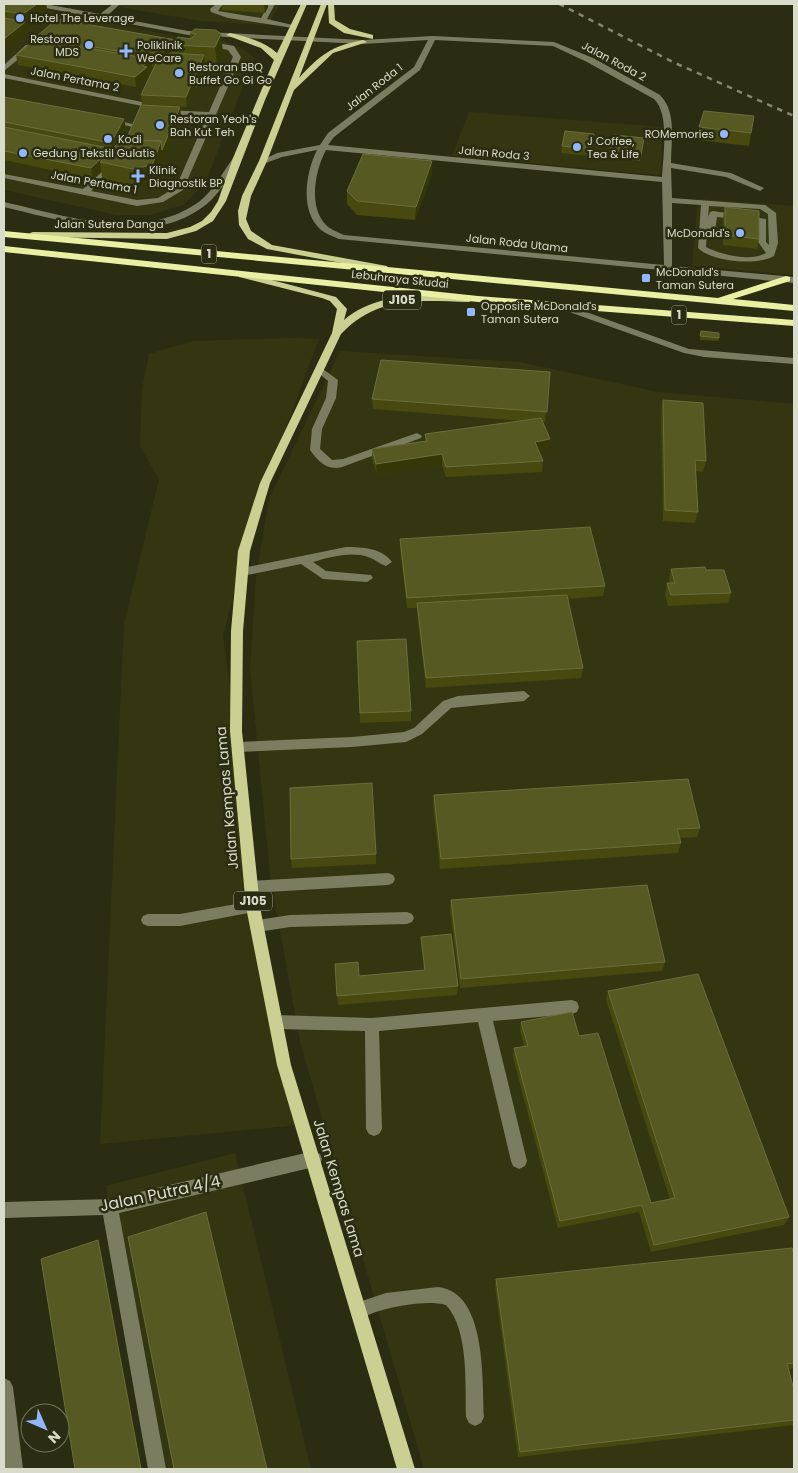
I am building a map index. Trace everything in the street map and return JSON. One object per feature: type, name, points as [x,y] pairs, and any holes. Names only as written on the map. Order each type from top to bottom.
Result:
[{"type":"highway","name":"Lebuhraya Skudai","points":[[6,234],[794,308]]},
{"type":"highway","name":"Lebuhraya Skudai","points":[[4,249],[478,299],[794,323]]},
{"type":"highway","points":[[713,301],[790,280]]},
{"type":"main road","name":"Jalan Sutera Danga","points":[[6,234],[146,237],[186,231],[214,216],[221,204],[236,160],[278,60],[304,4]]},
{"type":"main road","points":[[324,4],[288,93],[263,162],[243,205],[242,220],[246,233],[254,240],[270,246],[409,273]]},
{"type":"main road","points":[[331,4],[332,21],[346,31],[370,37]]},
{"type":"main road","points":[[230,35],[250,40],[274,52],[278,60]]},
{"type":"main road","points":[[288,93],[324,54],[333,48],[363,42]]},
{"type":"main road","name":"Jalan Kempas Lama","points":[[242,275],[333,299],[342,309],[337,333],[266,484],[244,551],[237,631],[238,747],[253,907],[284,1065],[314,1159],[406,1469]]},
{"type":"main road","name":"Jalan Kempas Lama","points":[[337,333],[355,316],[368,308],[394,300],[478,299]]},
{"type":"street","points":[[101,17],[116,4]]},
{"type":"street","points":[[220,4],[214,8],[215,12],[222,15],[263,20],[290,33]]},
{"type":"street","points":[[263,20],[272,4]]},
{"type":"street","points":[[33,7],[101,17],[171,31],[230,35],[290,33]]},
{"type":"street","points":[[67,13],[108,11],[190,27],[290,33],[311,37]]},
{"type":"street","name":"Jalan Roda 2","points":[[311,37],[370,37],[384,40]]},
{"type":"street","name":"Jalan Roda 2","points":[[311,37],[363,42],[432,38],[562,46],[649,92],[662,102],[668,123],[666,164],[668,269]]},
{"type":"street","name":"Jalan Roda 1","points":[[321,147],[331,135],[416,68],[430,46],[432,38]]},
{"type":"street","name":"Jalan Pertama 1","points":[[4,176],[137,203],[160,200],[180,188],[237,57],[232,48],[216,44],[168,39]]},
{"type":"street","points":[[4,69],[30,46],[39,44]]},
{"type":"street","name":"Jalan Pertama 2","points":[[4,76],[136,118]]},
{"type":"street","points":[[136,118],[146,95]]},
{"type":"street","points":[[96,118],[136,118],[148,112]]},
{"type":"street","points":[[158,112],[212,114]]},
{"type":"street","points":[[263,162],[280,155],[321,147]]},
{"type":"street","name":"Jalan Roda 3","points":[[321,147],[666,180]]},
{"type":"street","name":"Jalan Roda Utama","points":[[321,147],[312,177],[312,204],[322,226],[342,237],[790,280]]},
{"type":"street","points":[[84,193],[111,167],[117,158],[108,156]]},
{"type":"street","points":[[4,205],[98,224],[119,226],[153,224],[181,216],[203,203],[236,160]]},
{"type":"street","points":[[666,164],[728,175],[760,188]]},
{"type":"street","points":[[668,200],[706,203],[768,209],[772,212],[773,248],[769,256],[758,259],[710,253],[702,248],[706,203]]},
{"type":"street","points":[[710,253],[709,246],[713,214],[763,221],[762,242],[769,256],[770,278]]},
{"type":"street","points":[[564,307],[687,351],[794,361]]},
{"type":"street","points":[[320,370],[333,380],[331,398],[317,429],[315,450],[327,462],[333,465],[341,464],[378,448],[417,436]]},
{"type":"street","points":[[242,572],[356,550],[371,551],[386,562]]},
{"type":"street","points":[[304,560],[323,575],[367,578]]},
{"type":"street","points":[[238,747],[352,742],[406,737],[418,731],[447,704],[458,701],[524,696]]},
{"type":"street","points":[[251,887],[388,879]]},
{"type":"street","points":[[148,920],[180,920],[253,907]]},
{"type":"street","points":[[258,926],[290,921],[407,918]]},
{"type":"street","points":[[276,1022],[372,1025],[572,1008]]},
{"type":"street","points":[[484,1014],[519,1161]]},
{"type":"street","points":[[372,1025],[374,1129]]},
{"type":"street","name":"Jalan Putra 4/4","points":[[4,1210],[110,1207],[314,1159]]},
{"type":"street","points":[[110,1207],[157,1469]]},
{"type":"street","points":[[358,1310],[385,1300],[437,1295],[452,1299],[463,1314],[469,1336],[475,1417]]},
{"type":"street","points":[[4,1394],[14,1469]]},
{"type":"shaded area","points":[[4,4],[18,4],[179,37],[222,40],[243,49],[254,58],[205,184],[183,205],[150,215],[116,215],[4,190]]},
{"type":"shaded area","points":[[103,4],[280,4],[268,25],[200,21]]},
{"type":"shaded area","points":[[469,112],[663,127],[660,175],[452,156]]},
{"type":"shaded area","points":[[698,199],[794,206],[794,275],[692,266]]},
{"type":"shaded area","points":[[319,339],[265,483],[244,551],[223,636],[236,731],[252,894],[299,1125],[100,1144],[124,624],[159,479],[140,447],[142,389],[149,354],[193,341]]},
{"type":"shaded area","points":[[340,351],[520,362],[658,392],[794,404],[794,1469],[424,1469],[300,1042],[270,874],[250,668],[256,578],[269,499]]},
{"type":"shaded area","points":[[235,1153],[311,1469],[153,1469],[106,1186]]},
{"type":"building","points":[[4,4],[37,4],[23,14],[4,11]]},
{"type":"building","points":[[4,18],[25,22],[4,39]]},
{"type":"building","points":[[57,19],[176,40],[163,52],[159,51],[152,57],[36,37]]},
{"type":"building","points":[[195,29],[216,30],[221,34],[215,47],[170,45],[178,37],[191,39],[196,34],[190,33]]},
{"type":"building","points":[[36,39],[151,59],[143,66],[147,67],[135,77],[16,55]]},
{"type":"building","points":[[171,53],[204,55],[186,97],[141,95],[158,59]]},
{"type":"building","points":[[4,97],[124,119],[111,143],[4,122]]},
{"type":"building","points":[[141,105],[180,107],[162,150],[161,141],[126,140]]},
{"type":"building","points":[[704,111],[754,116],[751,133],[699,127]]},
{"type":"building","points":[[4,127],[108,148],[106,154],[91,168],[4,151]]},
{"type":"building","points":[[565,131],[594,134],[591,149],[562,146]]},
{"type":"building","points":[[614,135],[644,138],[641,155],[610,152]]},
{"type":"building","points":[[121,140],[161,141],[153,163],[147,166],[133,169],[100,162]]},
{"type":"building","points":[[363,154],[432,161],[416,207],[357,201],[347,191]]},
{"type":"building","points":[[725,207],[759,211],[759,239],[725,235]]},
{"type":"building","points":[[701,331],[719,333],[719,338],[700,336]]},
{"type":"building","points":[[381,360],[550,372],[547,412],[372,399]]},
{"type":"building","points":[[663,400],[703,403],[706,461],[695,460],[698,512],[665,510]]},
{"type":"building","points":[[541,418],[550,439],[535,442],[543,461],[446,467],[442,454],[376,464],[372,449],[427,441],[425,434]]},
{"type":"building","points":[[590,527],[605,586],[407,598],[400,539]]},
{"type":"building","points":[[705,567],[706,570],[724,570],[731,593],[671,595],[667,583],[675,583],[671,569]]},
{"type":"building","points":[[567,595],[583,668],[426,678],[417,603]]},
{"type":"building","points":[[406,639],[411,711],[360,713],[357,641]]},
{"type":"building","points":[[688,779],[700,828],[677,829],[681,843],[441,859],[434,795]]},
{"type":"building","points":[[372,783],[376,854],[291,859],[290,788]]},
{"type":"building","points":[[647,885],[665,962],[461,979],[451,900]]},
{"type":"building","points":[[451,934],[458,986],[337,996],[335,964],[358,962],[359,976],[425,970],[421,937]]},
{"type":"building","points":[[698,974],[789,1217],[654,1245],[642,1205],[560,1221],[514,1048],[528,1046],[521,1022],[572,1012],[579,1036],[598,1033],[651,1203],[675,1198],[608,991]]},
{"type":"building","points":[[206,1212],[267,1469],[174,1469],[128,1237]]},
{"type":"building","points":[[98,1240],[141,1469],[75,1469],[70,1438],[70,1403],[64,1403],[41,1259]]},
{"type":"building","points":[[792,1248],[794,1255],[794,1363],[787,1364],[794,1390],[794,1420],[520,1452],[496,1279]]},
{"type":"railway","points":[[559,4],[675,63],[794,116]]},
{"type":"place","name":"Hotel The Leverage","points":[[20,18]]},
{"type":"place","name":"Restoran MDS","points":[[89,45]]},
{"type":"place","name":"Poliklinik WeCare","points":[[126,51]]},
{"type":"place","name":"Restoran BBQ Buffet Go Gi Go","points":[[179,73]]},
{"type":"place","name":"Restoran Yeoh's Bah Kut Teh","points":[[160,125]]},
{"type":"place","name":"ROMemories","points":[[724,134]]},
{"type":"place","name":"Kodi","points":[[108,139]]},
{"type":"place","name":"J Coffee, Tea & Life","points":[[577,147]]},
{"type":"place","name":"Gedung Tekstil Gulatis","points":[[23,153]]},
{"type":"place","name":"Klinik Diagnostik BP","points":[[138,176]]},
{"type":"place","name":"McDonald's","points":[[740,233]]},
{"type":"place","name":"McDonald's Taman Sutera","points":[[646,278]]},
{"type":"place","name":"Opposite McDonald's Taman Sutera","points":[[471,312]]}]
